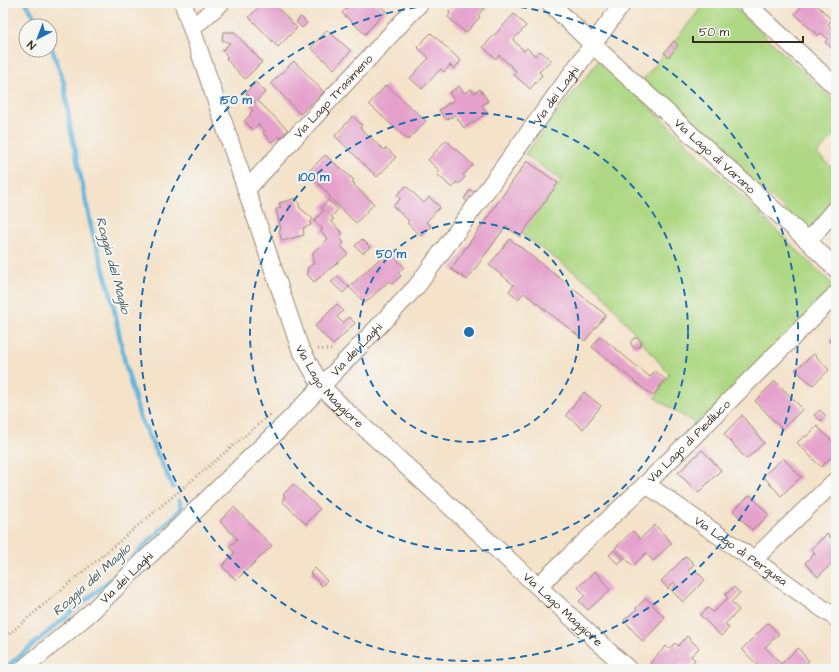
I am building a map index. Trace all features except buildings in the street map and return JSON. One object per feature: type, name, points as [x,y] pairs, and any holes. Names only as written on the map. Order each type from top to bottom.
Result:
[{"type":"street","name":"Via Lago Maggiore","points":[[183,3],[300,348],[322,387],[346,411],[628,669]]},
{"type":"street","points":[[192,28],[222,3]]},
{"type":"street","name":"Via Lago Trasimeno","points":[[246,190],[420,3]]},
{"type":"street","name":"Via Lago di Varano","points":[[550,3],[593,45],[808,241],[836,269]]},
{"type":"street","name":"Via dei Laghi","points":[[23,669],[90,613],[322,387],[417,286],[623,3]]},
{"type":"street","points":[[746,3],[836,87]]},
{"type":"street","points":[[808,241],[836,208]]},
{"type":"street","name":"Via Lago di Piediluco","points":[[538,586],[646,484],[836,294]]},
{"type":"street","points":[[753,560],[836,480]]},
{"type":"street","name":"Via Lago di Pergusa","points":[[646,484],[836,618]]},
{"type":"path","points":[[300,348],[334,350],[340,344]]},
{"type":"path","points":[[3,639],[159,506],[274,411]]},
{"type":"green space","points":[[705,3],[730,3],[836,103],[836,133],[817,154],[836,171],[836,201],[808,231],[643,80]]},
{"type":"green space","points":[[600,59],[834,286],[731,398],[694,423],[655,398],[669,374],[599,290],[523,235],[523,229],[562,181],[525,154]]},
{"type":"waterway","name":"Roggia del Maglio","points":[[26,3],[35,18]]},
{"type":"waterway","name":"Roggia del Maglio","points":[[55,58],[64,83],[70,126],[92,231],[112,298],[125,363],[140,417],[173,487]]},
{"type":"waterway","name":"Roggia del Maglio","points":[[4,669],[111,579],[182,508],[179,500]]}]
